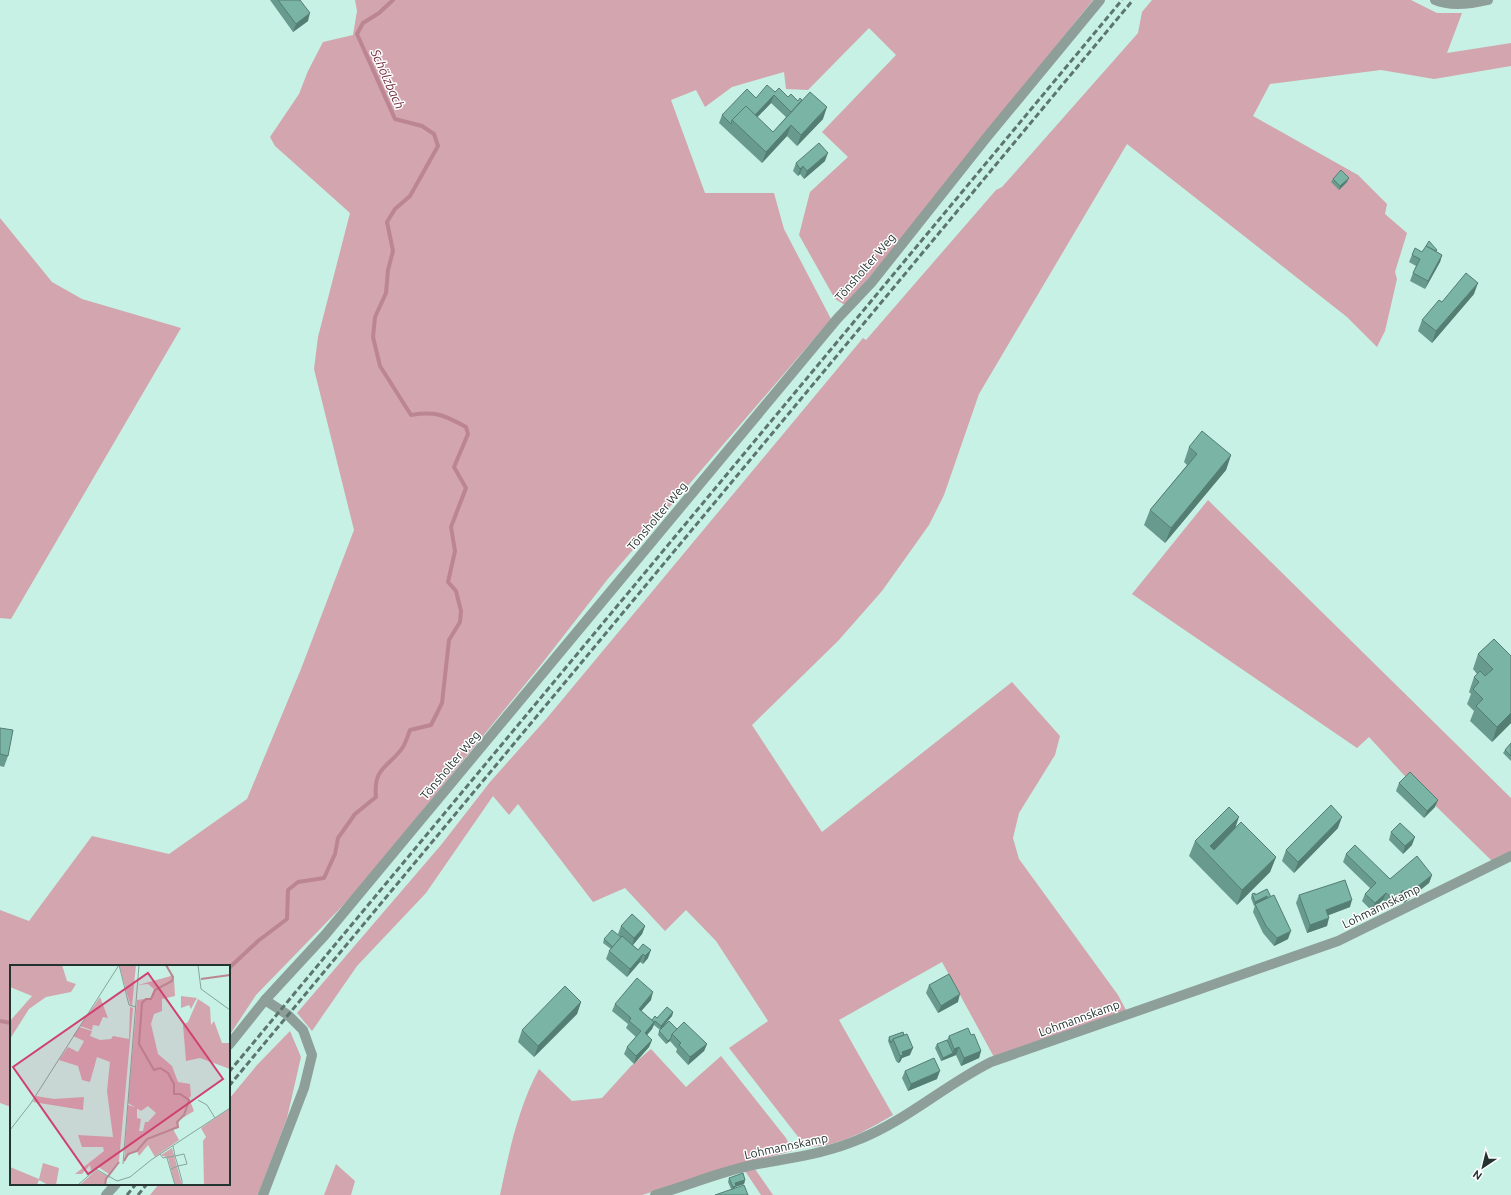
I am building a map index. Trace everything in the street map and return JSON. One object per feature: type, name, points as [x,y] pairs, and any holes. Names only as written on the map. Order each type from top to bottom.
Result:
[{"type":"street","name":"Tönsholter Weg","points":[[230,1044],[265,1000],[325,935],[837,319],[872,282],[987,137],[1100,0]]},
{"type":"street","points":[[1435,0],[1445,4],[1476,3],[1488,0]]},
{"type":"street","name":"Lohmannskamp","points":[[655,1195],[746,1166],[830,1151],[861,1139],[891,1124],[990,1062],[1338,941],[1511,856]]},
{"type":"street","points":[[263,1195],[304,1088],[312,1055],[303,1030],[288,1015],[265,1000]]},
{"type":"street","points":[[106,1195],[115,1185]]},
{"type":"shaded area","points":[[355,0],[1093,0],[877,269],[845,305],[835,299],[799,235],[810,192],[848,157],[822,132],[896,55],[869,28],[808,90],[786,89],[784,72],[732,87],[705,107],[696,90],[671,100],[705,193],[774,193],[784,229],[831,319],[607,580],[540,666],[355,893],[256,995],[230,1034],[230,965],[10,965],[10,1107],[0,1103],[0,910],[29,921],[92,836],[169,854],[247,799],[301,669],[354,530],[314,369],[318,337],[350,213],[275,146],[270,137],[299,94],[308,71],[323,42],[353,35],[357,11]]},
{"type":"shaded area","points":[[1152,0],[1411,0],[1437,13],[1462,13],[1447,53],[1511,43],[1511,66],[1434,79],[1381,70],[1270,84],[1253,116],[1358,175],[1387,204],[1385,214],[1407,233],[1395,272],[1397,279],[1385,331],[1377,347],[1347,317],[1127,144],[979,394],[944,495],[929,525],[882,591],[838,641],[752,725],[822,832],[1012,682],[1060,736],[1055,755],[1019,813],[1013,838],[1019,859],[1118,995],[1126,1010],[994,1057],[942,962],[839,1020],[893,1115],[862,1132],[841,1141],[806,1147],[729,1048],[768,1021],[716,941],[686,910],[665,931],[625,888],[593,902],[518,804],[509,815],[493,796],[426,893],[357,966],[312,1031],[297,1013],[441,845],[490,782],[547,718],[863,338],[866,340],[996,190],[1002,187],[1138,33],[1142,12]]},
{"type":"shaded area","points":[[0,218],[52,282],[82,299],[181,328],[11,619],[0,618]]},
{"type":"shaded area","points":[[1208,500],[1511,798],[1511,853],[1495,861],[1491,860],[1403,774],[1369,737],[1357,748],[1132,594]]},
{"type":"shaded area","points":[[290,1031],[301,1057],[287,1118],[258,1195],[150,1195],[158,1185],[230,1185],[230,1098],[257,1065]]},
{"type":"shaded area","points":[[651,1049],[686,1087],[721,1056],[786,1138],[792,1151],[741,1164],[642,1195],[500,1195],[520,1115],[525,1099],[539,1069],[572,1101],[602,1098],[631,1066]]},
{"type":"shaded area","points":[[336,1164],[355,1181],[351,1195],[324,1195]]},
{"type":"shaded area","points":[[755,1169],[773,1195],[761,1195],[745,1171]]},
{"type":"building","points":[[278,0],[300,0],[310,13],[296,24]]},
{"type":"building","points":[[767,85],[775,92],[779,88],[788,97],[791,94],[798,101],[800,98],[802,100],[791,112],[774,95],[755,115],[746,106],[732,120],[731,124],[722,115],[747,89],[756,98]]},
{"type":"building","points":[[810,92],[827,107],[801,135],[791,125],[766,152],[732,120],[746,106],[773,132]]},
{"type":"building","points":[[819,143],[828,153],[807,171],[803,166],[800,169],[796,163]]},
{"type":"building","points":[[1341,170],[1349,178],[1340,186],[1333,179]]},
{"type":"building","points":[[1429,241],[1437,250],[1436,251],[1426,246]]},
{"type":"building","points":[[1426,246],[1442,255],[1428,281],[1413,273],[1420,259],[1412,255],[1415,248],[1422,252]]},
{"type":"building","points":[[1466,273],[1478,283],[1436,331],[1422,320],[1439,300],[1442,302]]},
{"type":"building","points":[[1202,431],[1231,455],[1171,528],[1150,510],[1197,454],[1189,447]]},
{"type":"building","points":[[1494,639],[1511,656],[1511,713],[1497,727],[1476,706],[1483,699],[1473,689],[1479,682],[1474,677],[1480,671],[1485,676],[1493,669],[1478,654]]},
{"type":"building","points":[[0,728],[13,730],[8,756],[0,754]]},
{"type":"building","points":[[1511,743],[1511,756],[1505,750]]},
{"type":"building","points":[[1410,772],[1438,800],[1427,811],[1399,783]]},
{"type":"building","points":[[1331,805],[1342,817],[1298,862],[1286,850]]},
{"type":"building","points":[[1229,807],[1239,817],[1210,846],[1214,850],[1241,822],[1276,857],[1242,890],[1195,841]]},
{"type":"building","points":[[1400,823],[1415,837],[1405,846],[1391,832]]},
{"type":"building","points":[[1355,845],[1390,879],[1417,856],[1432,875],[1407,895],[1403,890],[1394,900],[1386,893],[1375,903],[1365,894],[1376,883],[1346,854]]},
{"type":"building","points":[[1345,880],[1352,900],[1326,910],[1329,918],[1310,925],[1299,895]]},
{"type":"building","points":[[1267,889],[1271,897],[1268,898],[1267,896],[1255,902],[1252,894],[1255,893],[1255,895]]},
{"type":"building","points":[[1274,895],[1291,931],[1277,938],[1266,926],[1255,904]]},
{"type":"building","points":[[632,914],[645,926],[634,938],[621,926]]},
{"type":"building","points":[[612,930],[621,937],[613,947],[604,939]]},
{"type":"building","points":[[622,936],[638,950],[643,944],[651,950],[645,956],[643,954],[630,969],[609,951]]},
{"type":"building","points":[[949,974],[960,994],[941,1006],[929,985]]},
{"type":"building","points":[[637,978],[653,992],[639,1009],[654,1022],[645,1033],[652,1040],[636,1056],[627,1047],[641,1031],[629,1021],[631,1018],[615,1004]]},
{"type":"building","points":[[565,986],[581,1002],[538,1046],[522,1030]]},
{"type":"building","points":[[667,1007],[673,1012],[661,1026],[655,1021],[654,1023],[652,1020],[655,1016],[657,1018]]},
{"type":"building","points":[[669,1021],[677,1029],[668,1041],[659,1031]]},
{"type":"building","points":[[684,1022],[707,1044],[690,1057],[679,1045],[681,1043],[672,1034]]},
{"type":"building","points":[[968,1028],[971,1035],[974,1034],[981,1051],[964,1058],[959,1047],[954,1049],[949,1036]]},
{"type":"building","points":[[903,1032],[904,1035],[893,1039],[891,1043],[889,1037]]},
{"type":"building","points":[[907,1034],[913,1048],[902,1052],[903,1055],[900,1056],[893,1039]]},
{"type":"building","points":[[947,1040],[953,1053],[943,1058],[937,1044]]},
{"type":"building","points":[[934,1058],[940,1071],[911,1084],[905,1071]]},
{"type":"building","points":[[743,1173],[745,1180],[735,1183],[736,1186],[733,1187],[729,1178]]},
{"type":"building","points":[[744,1185],[748,1195],[715,1195]]},
{"type":"waterway","name":"Schölzbach","points":[[230,967],[258,941],[287,919],[288,890],[298,882],[324,878],[335,854],[338,838],[355,814],[376,797],[377,779],[383,768],[398,754],[403,747],[410,730],[431,725],[442,703],[449,640],[460,622],[461,611],[456,591],[448,582],[455,551],[451,527],[466,488],[454,467],[468,434],[466,427],[440,415],[411,415],[380,366],[373,337],[375,317],[386,293],[388,270],[393,251],[387,222],[395,209],[410,196],[438,146],[434,134],[422,126],[395,119],[357,34],[363,23],[379,13],[393,0]]},
{"type":"waterway","name":"Schölzbach","points":[[0,1021],[10,1023]]},
{"type":"railway","points":[[230,1071],[1122,0]]},
{"type":"railway","points":[[230,1085],[1133,0]]},
{"type":"railway","points":[[127,1195],[135,1185]]},
{"type":"railway","points":[[138,1195],[146,1185]]}]
